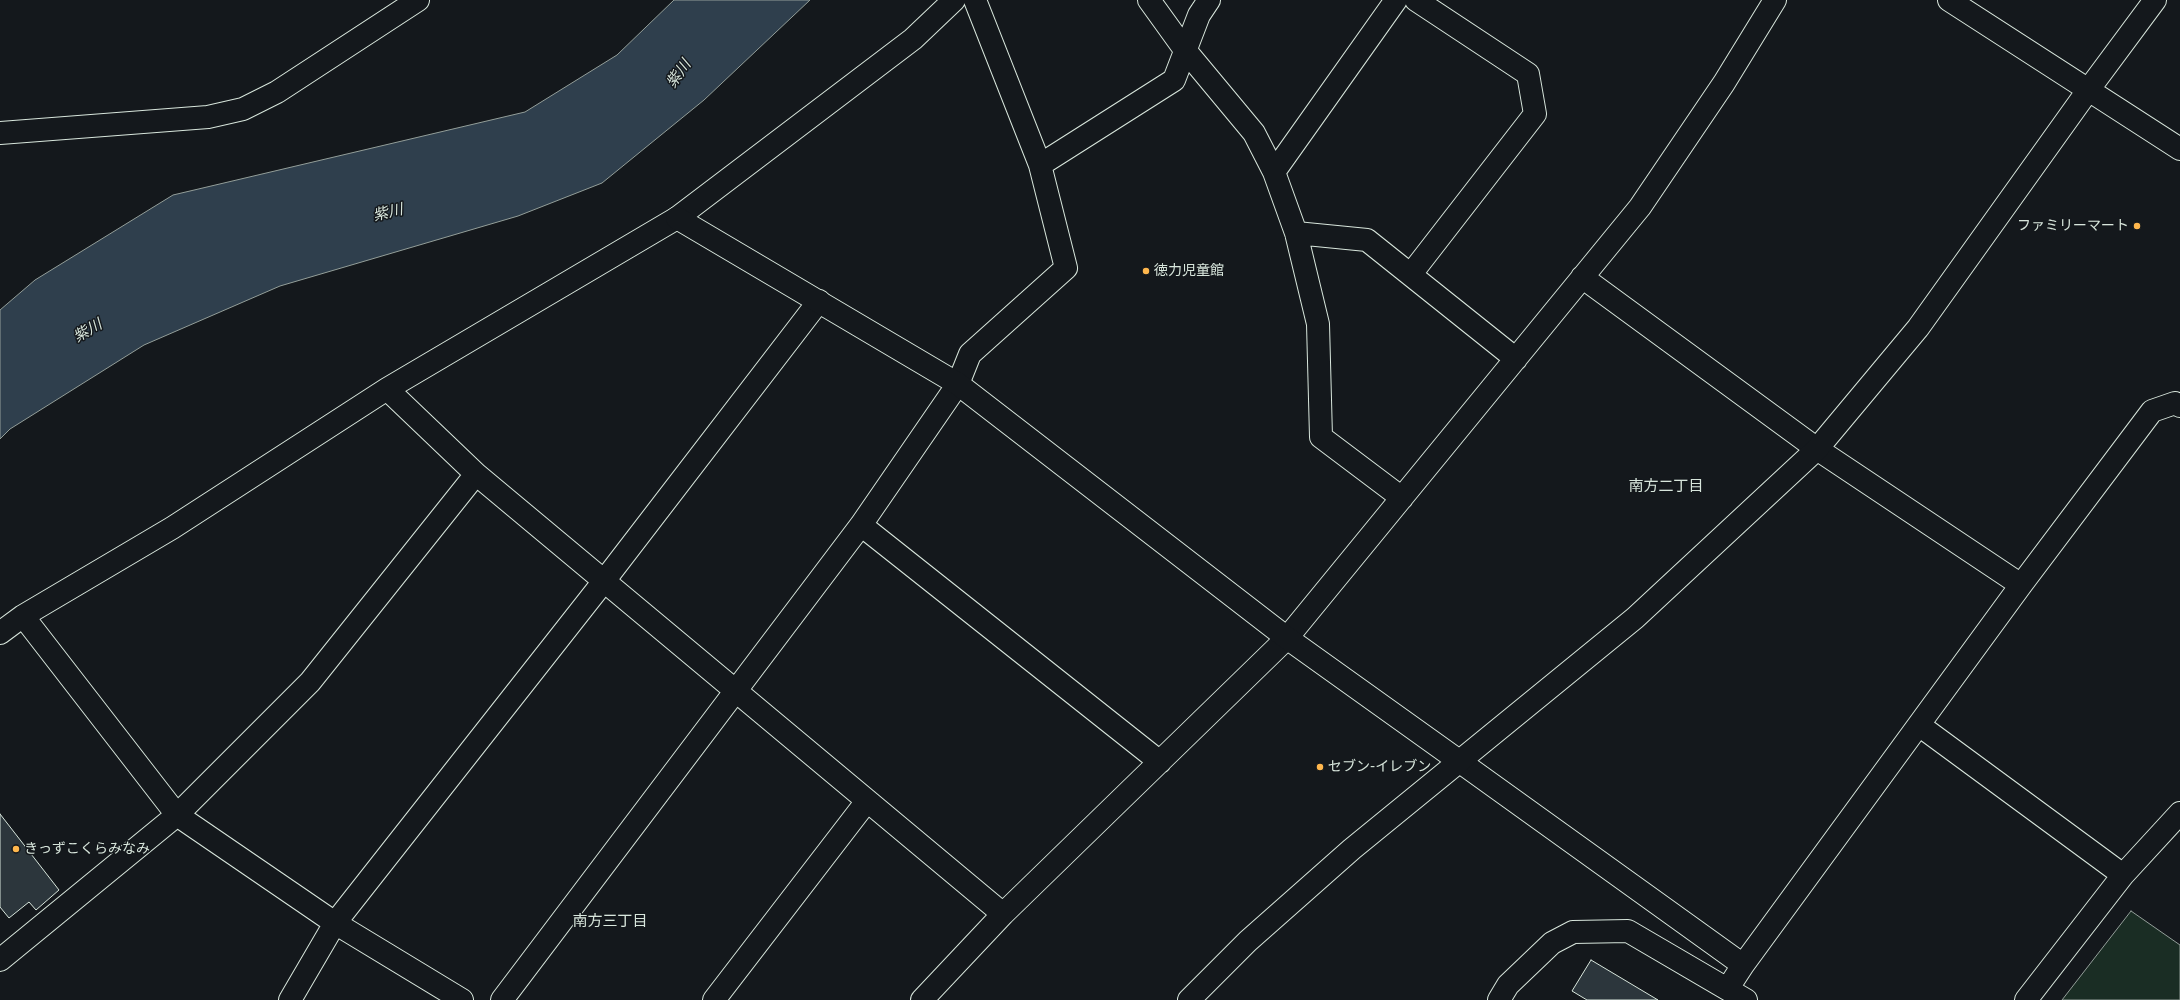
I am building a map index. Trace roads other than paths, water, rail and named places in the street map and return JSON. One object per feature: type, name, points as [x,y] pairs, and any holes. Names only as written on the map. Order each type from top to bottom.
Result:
[{"type":"street","points":[[0,133],[208,118],[243,109],[277,92],[418,0]]},
{"type":"street","points":[[0,633],[23,616],[172,528],[387,389],[677,218],[913,39],[954,0]]},
{"type":"street","points":[[502,1000],[861,525],[958,384],[970,354],[1066,268],[1040,165],[975,0]]},
{"type":"street","points":[[1149,0],[1185,50],[1254,133],[1274,172],[1296,233],[1318,324],[1320,437],[1402,498]]},
{"type":"street","points":[[1040,165],[1174,80],[1199,15],[1209,0]]},
{"type":"street","points":[[1274,172],[1396,0]]},
{"type":"street","points":[[1410,274],[1535,114],[1528,74],[1416,0]]},
{"type":"street","points":[[922,1000],[1003,914],[1287,638],[1640,207],[1724,83],[1775,0]]},
{"type":"street","points":[[1949,0],[2180,149]]},
{"type":"street","points":[[1189,1000],[1248,941],[1352,849],[1635,618],[1817,449],[1918,328],[2088,89],[2155,0]]},
{"type":"street","points":[[677,218],[958,384],[1287,638],[1743,965]]},
{"type":"street","points":[[1296,233],[1367,240],[1516,359]]},
{"type":"street","points":[[1582,277],[1817,449],[2021,585]]},
{"type":"street","points":[[290,1000],[335,923],[604,581],[819,301]]},
{"type":"street","points":[[387,389],[476,474],[1003,914]]},
{"type":"street","points":[[1499,1000],[1508,985],[1552,943],[1573,932],[1628,931],[1737,994],[1743,965],[2021,585],[2152,412],[2175,403],[2180,406]]},
{"type":"street","points":[[0,960],[177,815],[310,682],[476,474]]},
{"type":"street","points":[[861,525],[1160,762]]},
{"type":"street","points":[[23,616],[177,815],[335,923],[462,1000]]},
{"type":"street","points":[[1919,725],[2123,875]]},
{"type":"street","points":[[714,1000],[868,801]]},
{"type":"street","points":[[2026,1000],[2123,875],[2180,813]]},
{"type":"water","name":"紫川","points":[[674,0],[810,0],[704,100],[602,183],[518,216],[280,286],[144,345],[10,429],[0,439],[0,310],[35,280],[173,195],[525,112],[617,55]]},
{"type":"place","name":"ファミリーマート","points":[[2137,226]]},
{"type":"place","name":"徳力児童館","points":[[1146,271]]},
{"type":"place","name":"セブン-イレブン","points":[[1320,767]]},
{"type":"place","name":"きっずこくらみなみ","points":[[16,849]]},
{"type":"district","name":"南方二丁目","points":[[1666,487]]},
{"type":"district","name":"南方三丁目","points":[[610,922]]}]
